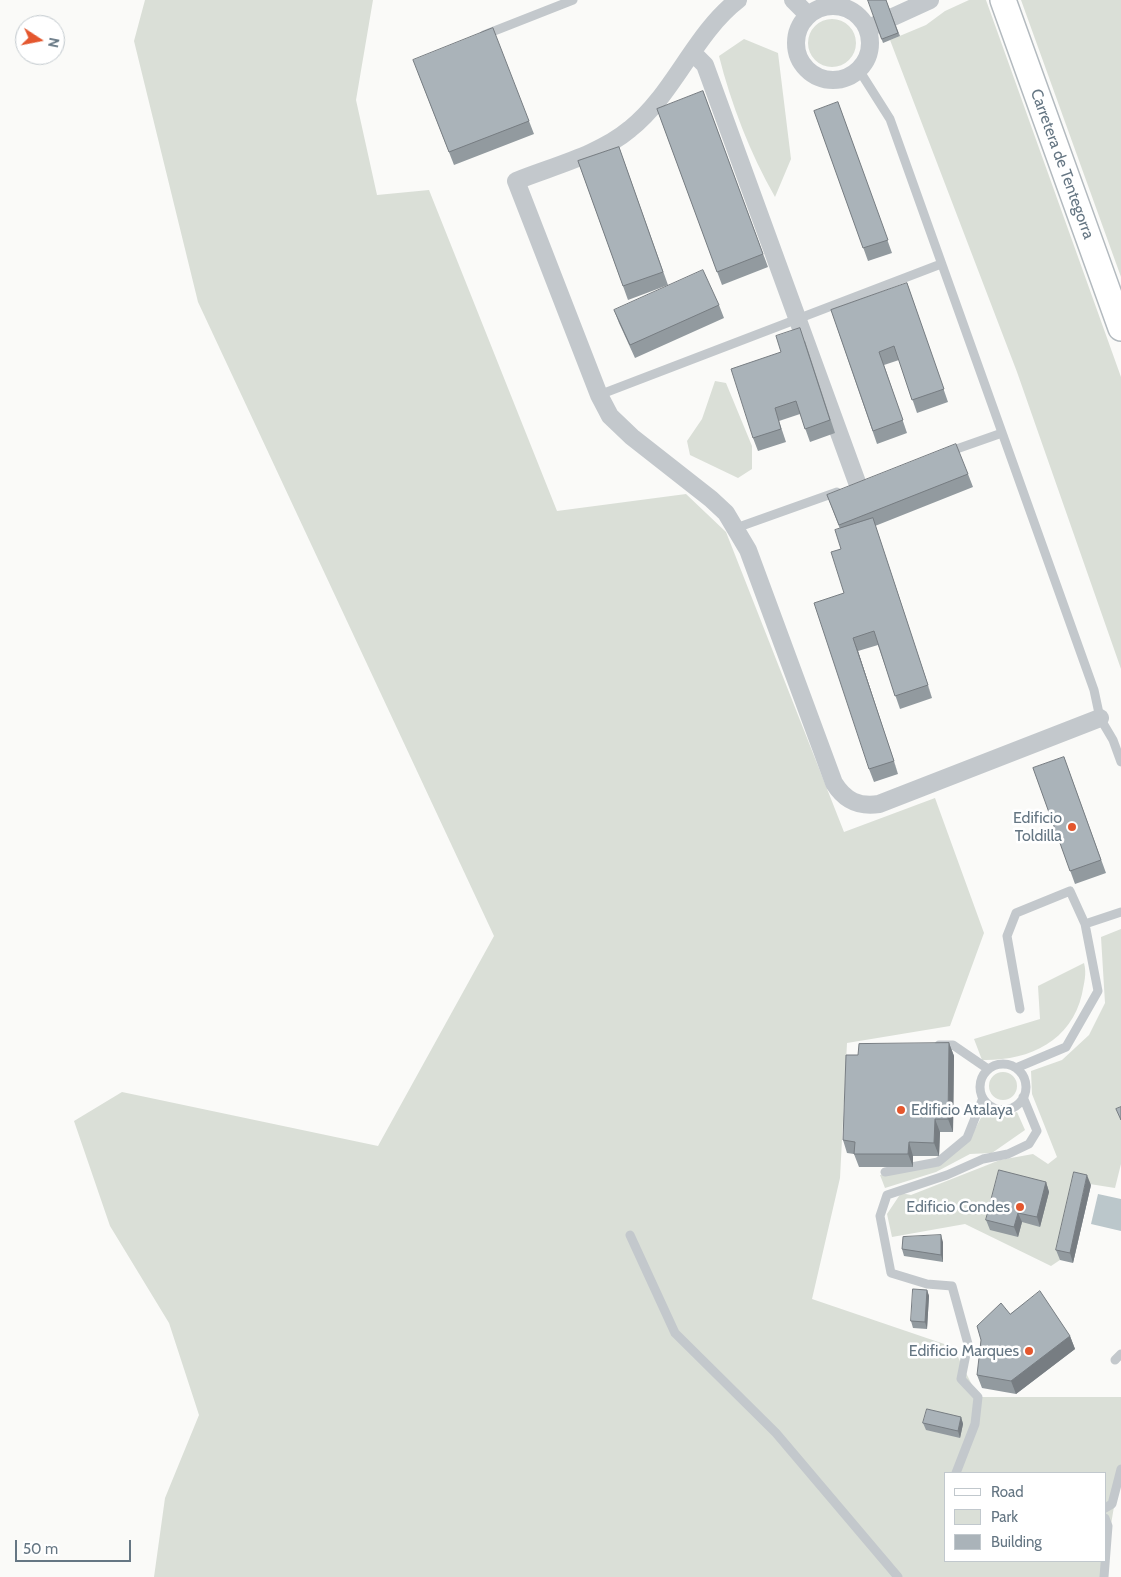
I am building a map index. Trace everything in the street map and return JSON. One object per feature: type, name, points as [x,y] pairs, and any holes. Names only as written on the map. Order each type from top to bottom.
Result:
[{"type":"main road","name":"Carretera de Tentegorra","points":[[1003,0],[1121,328]]},
{"type":"street","points":[[738,0],[728,8],[645,115],[631,129],[598,149],[516,181],[599,395],[610,416],[632,437],[712,499],[736,528],[748,550],[834,783],[840,793],[849,800],[867,806],[879,804],[1100,718]]},
{"type":"street","points":[[793,0],[808,15]]},
{"type":"street","points":[[869,24],[930,0]]},
{"type":"street","points":[[837,3],[852,10],[869,24],[869,51],[859,70],[848,77],[835,80],[822,79],[810,73],[801,63],[796,51],[796,38],[800,25],[816,9],[837,3]]},
{"type":"street","points":[[693,52],[705,65],[797,318],[862,483]]},
{"type":"lane","points":[[472,40],[573,0]]},
{"type":"lane","points":[[859,70],[890,119],[1094,690],[1100,718],[1113,740],[1121,762]]},
{"type":"lane","points":[[599,395],[941,264]]},
{"type":"lane","points":[[939,456],[1002,433]]},
{"type":"lane","points":[[736,528],[862,483]]},
{"type":"lane","points":[[1016,1068],[1066,1046],[1098,991],[1085,924],[1070,892],[1016,913],[1007,936],[1020,1009]]},
{"type":"lane","points":[[1085,924],[1121,912]]},
{"type":"lane","points":[[926,1044],[953,1045],[988,1069]]},
{"type":"lane","points":[[885,1172],[938,1162],[967,1138],[982,1098],[980,1083],[988,1069],[1001,1064],[1016,1068],[1024,1077],[1023,1097],[1036,1131],[1029,1144],[1008,1154],[983,1159],[947,1175],[887,1195],[880,1216],[891,1273],[927,1284],[952,1286],[968,1344],[961,1379],[978,1397],[975,1424],[956,1472]]},
{"type":"lane","points":[[982,1098],[996,1109],[1004,1109],[1012,1108],[1023,1097]]},
{"type":"lane","points":[[630,1235],[675,1333],[776,1433],[898,1577]]},
{"type":"lane","points":[[1106,1507],[1112,1504],[1121,1469]]},
{"type":"lane","points":[[1106,1521],[1108,1526],[1106,1552]]},
{"type":"lane","points":[[1104,1577],[1105,1562]]},
{"type":"green space","points":[[145,0],[373,0],[356,100],[377,195],[429,190],[557,511],[686,494],[726,532],[844,832],[935,798],[984,933],[950,1026],[847,1043],[840,1178],[812,1299],[953,1347],[978,1397],[1121,1397],[1121,1464],[1106,1555],[1106,1472],[944,1472],[944,1562],[1105,1562],[1102,1577],[154,1577],[165,1498],[199,1415],[169,1323],[110,1226],[74,1121],[122,1092],[378,1146],[494,936],[198,302],[134,41]]},
{"type":"green space","points":[[969,0],[986,0],[1121,377],[1121,669],[1017,372],[890,40],[926,25],[945,11]]},
{"type":"green space","points":[[1021,0],[1121,0],[1121,277]]},
{"type":"green space","points":[[827,19],[837,19],[849,26],[856,38],[856,48],[849,60],[837,67],[827,67],[819,63],[812,56],[808,48],[808,38],[812,30],[819,23]]},
{"type":"green space","points":[[744,39],[778,53],[791,159],[775,197],[757,163],[742,128],[719,56]]},
{"type":"green space","points":[[715,381],[726,383],[752,446],[752,469],[738,478],[690,455],[687,441],[702,419]]},
{"type":"green space","points":[[1121,929],[1121,1164],[1115,1188],[1077,1182],[1060,1260],[1051,1266],[965,1224],[892,1237],[887,1214],[901,1193],[911,1195],[1000,1160],[1033,1154],[1048,1164],[1057,1157],[1032,1094],[1031,1071],[1062,1060],[1089,1035],[1105,1003],[1101,937]]},
{"type":"green space","points":[[1084,963],[1085,971],[1082,994],[1076,1011],[1068,1025],[1058,1036],[1031,1052],[1015,1057],[982,1060],[974,1039],[1040,1019],[1038,986]]},
{"type":"green space","points":[[1003,1072],[1013,1076],[1017,1086],[1013,1096],[1003,1100],[993,1096],[989,1086],[993,1076]]},
{"type":"green space","points":[[989,1112],[1007,1115],[1017,1112],[1025,1130],[992,1153],[970,1154],[936,1172],[885,1188],[880,1175],[939,1166],[968,1142],[983,1114]]},
{"type":"shaded area","points":[[1098,1194],[1121,1199],[1121,1231],[1091,1224]]},
{"type":"building","points":[[868,0],[886,0],[898,33],[882,39]]},
{"type":"building","points":[[493,28],[529,121],[449,152],[413,60]]},
{"type":"building","points":[[703,91],[763,254],[717,272],[657,109]]},
{"type":"building","points":[[838,102],[888,240],[863,248],[814,111]]},
{"type":"building","points":[[619,147],[663,272],[623,286],[578,161]]},
{"type":"building","points":[[703,270],[719,305],[630,345],[614,310]]},
{"type":"building","points":[[907,283],[944,389],[912,400],[894,346],[879,352],[903,420],[873,431],[831,310]]},
{"type":"building","points":[[800,328],[830,420],[805,429],[796,401],[775,408],[781,429],[753,438],[731,369],[781,352],[776,336]]},
{"type":"building","points":[[956,444],[968,474],[839,525],[827,495]]},
{"type":"building","points":[[873,518],[928,685],[895,696],[874,631],[853,638],[894,761],[869,769],[814,603],[844,593],[831,552],[841,549],[835,530]]},
{"type":"building","name":"Edificio Toldilla","points":[[1064,757],[1101,860],[1070,871],[1033,768]]},
{"type":"building","name":"Edificio Atalaya","points":[[949,1043],[948,1119],[935,1119],[934,1143],[909,1142],[908,1154],[854,1154],[855,1142],[843,1140],[846,1055],[858,1055],[859,1044]]},
{"type":"building","points":[[1121,1107],[1121,1120],[1116,1109]]},
{"type":"building","name":"Edificio Condes","points":[[999,1170],[1046,1182],[1037,1217],[1018,1213],[1014,1227],[986,1220]]},
{"type":"building","points":[[1074,1172],[1087,1175],[1070,1253],[1056,1250]]},
{"type":"building","points":[[941,1235],[941,1255],[902,1249],[903,1237]]},
{"type":"building","points":[[913,1289],[927,1290],[925,1322],[911,1321]]},
{"type":"building","name":"Edificio Marques","points":[[1040,1291],[1070,1336],[1011,1381],[977,1375],[981,1340],[977,1326],[1001,1303],[1010,1314]]},
{"type":"building","points":[[927,1409],[961,1417],[958,1431],[923,1423]]},
{"type":"place","name":"Edificio Toldilla","points":[[1072,827]]},
{"type":"place","name":"Edificio Atalaya","points":[[901,1110]]},
{"type":"place","name":"Edificio Condes","points":[[1020,1207]]},
{"type":"place","name":"Edificio Marques","points":[[1029,1351]]}]
